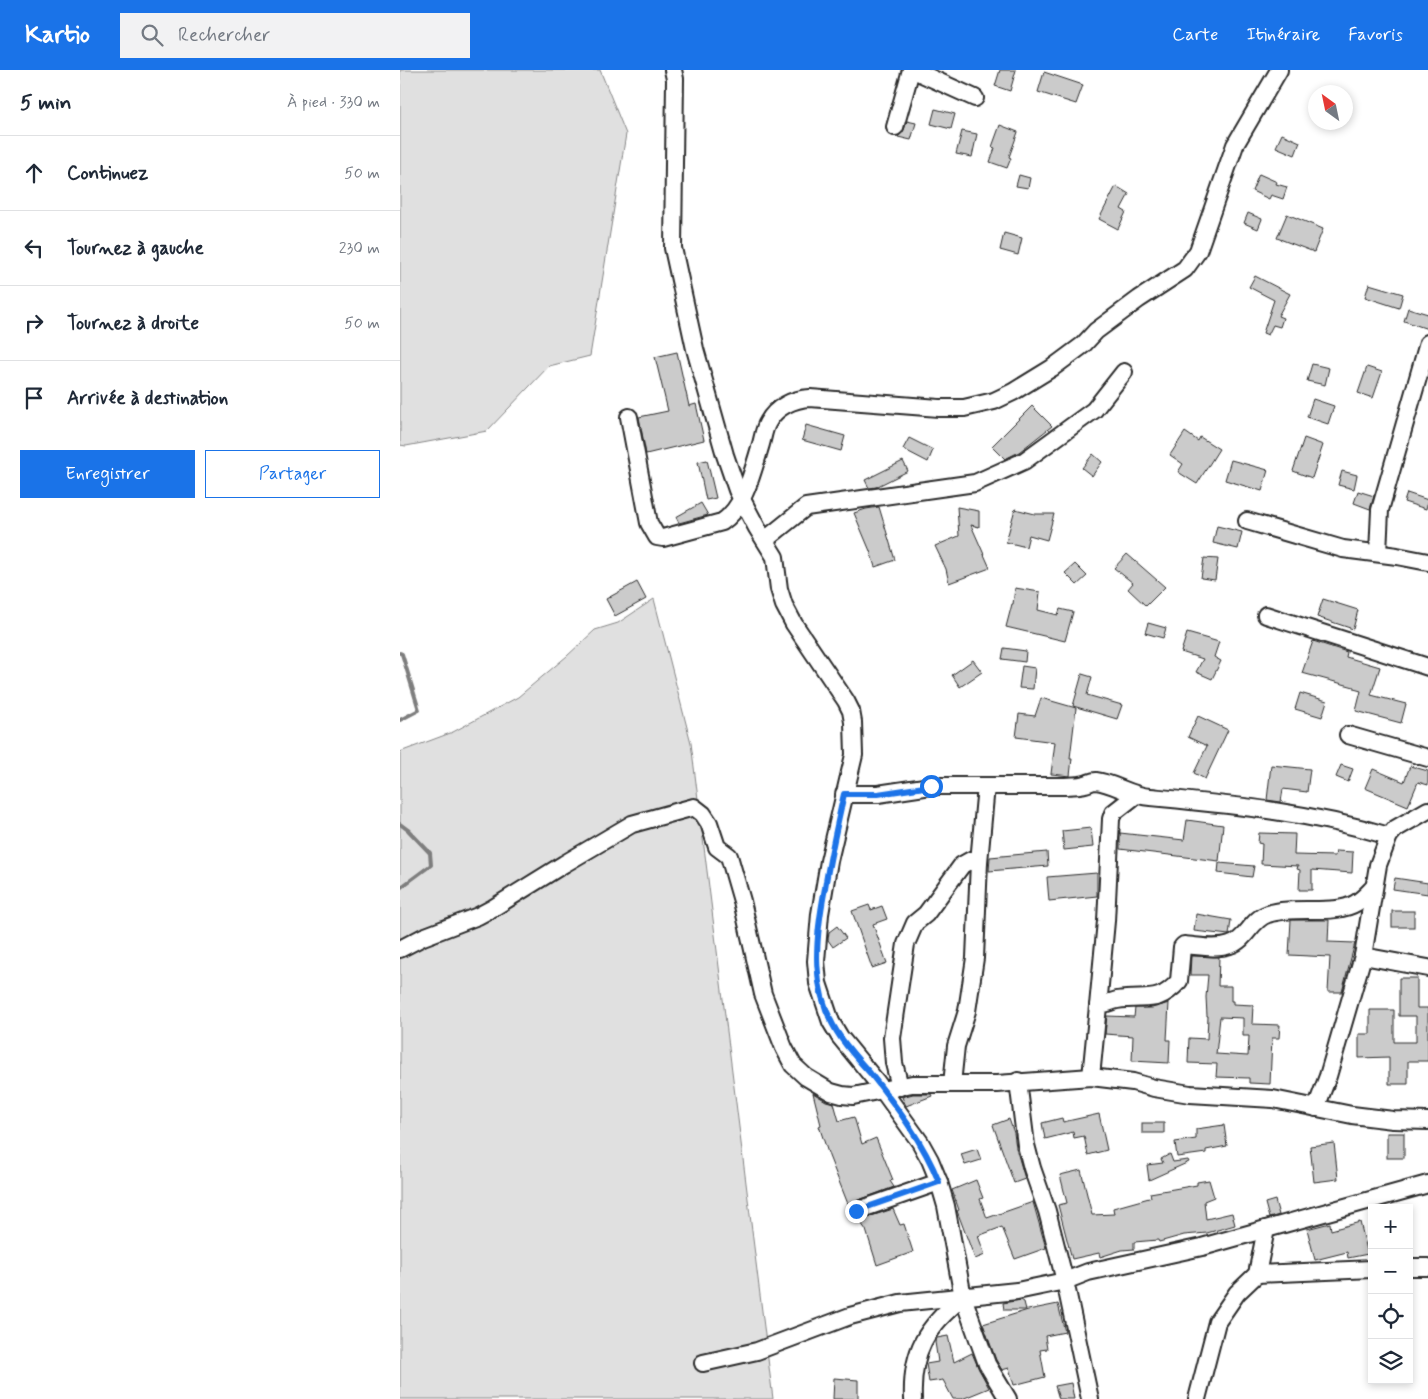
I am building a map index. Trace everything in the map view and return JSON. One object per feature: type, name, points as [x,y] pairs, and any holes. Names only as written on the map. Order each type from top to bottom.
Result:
[{"type":"street","points":[[674,70],[673,248],[695,349],[725,455],[741,499],[776,557],[779,589],[784,605],[794,624],[832,678],[851,711],[854,754],[820,914],[816,961],[818,983],[831,1022],[840,1037],[883,1090],[920,1142],[930,1160],[946,1206],[963,1297],[987,1364],[1008,1399]]},
{"type":"street","points":[[895,127],[912,70],[975,98]]},
{"type":"street","points":[[629,417],[650,523],[657,537],[664,538],[722,522],[730,517],[741,499],[768,422],[784,405],[800,398],[939,408],[964,408],[994,401],[1013,392],[1052,368],[1082,345],[1096,331],[1140,298],[1185,269],[1198,251],[1235,145],[1279,70]]},
{"type":"street","points":[[1378,554],[1380,510],[1428,343]]},
{"type":"street","points":[[765,540],[806,507],[975,483],[1024,461],[1094,410],[1124,372]]},
{"type":"street","points":[[1247,521],[1343,549],[1428,562]]},
{"type":"street","points":[[1266,615],[1428,666]]},
{"type":"street","points":[[1348,736],[1428,758]]},
{"type":"street","points":[[844,794],[878,794],[931,786],[1066,786],[1094,781],[1136,795],[1302,814],[1390,836]]},
{"type":"street","points":[[952,1084],[956,1046],[967,1011],[975,958],[979,862],[986,786]]},
{"type":"street","points":[[1091,1077],[1106,921],[1111,819],[1113,813],[1136,795]]},
{"type":"street","points":[[400,949],[423,937],[478,916],[493,908],[632,824],[694,807],[703,814],[709,823],[717,847],[729,856],[742,901],[763,994],[777,1032],[794,1065],[812,1080],[831,1092],[842,1095],[861,1096],[912,1084],[996,1084],[1091,1077],[1133,1082],[1154,1088],[1190,1094],[1273,1099],[1336,1112],[1393,1120],[1428,1121]]},
{"type":"street","points":[[1316,1108],[1328,1076],[1363,956],[1378,865],[1390,836],[1398,825],[1428,810]]},
{"type":"street","points":[[900,1087],[894,1064],[892,1038],[906,944],[915,924],[926,914],[962,865],[971,860],[979,862]]},
{"type":"street","points":[[1098,1006],[1117,1000],[1164,994],[1179,981],[1181,950],[1184,946],[1229,946],[1241,938],[1261,916],[1294,910],[1347,907],[1356,904],[1373,888]]},
{"type":"street","points":[[1363,956],[1428,968]]},
{"type":"street","points":[[1018,1082],[1026,1145],[1048,1212],[1090,1399]]},
{"type":"street","points":[[856,1211],[939,1182]]},
{"type":"street","points":[[704,1363],[757,1351],[850,1316],[900,1303],[1017,1291],[1065,1281],[1088,1272],[1202,1247],[1428,1184]]},
{"type":"street","points":[[1197,1399],[1217,1322],[1237,1293],[1257,1274],[1266,1229]]},
{"type":"street","points":[[1413,1268],[1428,1267]]},
{"type":"street","points":[[1257,1274],[1368,1269]]},
{"type":"street","points":[[913,1399],[912,1382],[915,1359],[922,1342],[949,1309],[963,1297]]},
{"type":"shaded area","points":[[400,70],[600,70],[626,134],[590,356],[549,366],[487,431],[406,446],[400,445]]},
{"type":"shaded area","points":[[654,599],[691,743],[773,1399],[400,1399],[400,752],[453,732],[518,697],[595,630],[618,623]]},
{"type":"building","points":[[1000,70],[1016,70],[1010,91],[995,86]]},
{"type":"building","points":[[1044,72],[1083,85],[1076,104],[1038,92]]},
{"type":"building","points":[[935,109],[955,114],[951,129],[931,124]]},
{"type":"building","points":[[907,121],[916,123],[911,140],[898,137],[904,130]]},
{"type":"building","points":[[1000,125],[1018,132],[1007,168],[990,162],[995,148],[992,147]]},
{"type":"building","points":[[962,131],[977,134],[972,157],[956,154]]},
{"type":"building","points":[[1282,134],[1300,142],[1295,155],[1276,147]]},
{"type":"building","points":[[1259,174],[1277,182],[1276,184],[1287,187],[1283,199],[1271,195],[1269,199],[1252,191]]},
{"type":"building","points":[[1019,175],[1030,178],[1028,188],[1016,186]]},
{"type":"building","points":[[1116,186],[1129,194],[1121,209],[1126,212],[1118,229],[1099,219]]},
{"type":"building","points":[[1248,213],[1262,219],[1258,229],[1244,223]]},
{"type":"building","points":[[1287,214],[1323,229],[1314,252],[1277,238]]},
{"type":"building","points":[[1004,233],[1022,238],[1018,255],[1000,250]]},
{"type":"building","points":[[1255,276],[1290,294],[1278,316],[1283,318],[1280,327],[1273,325],[1268,335],[1263,333],[1274,300],[1249,287]]},
{"type":"building","points":[[1369,284],[1403,294],[1399,308],[1365,297]]},
{"type":"building","points":[[1408,308],[1428,314],[1428,329],[1404,321]]},
{"type":"building","points":[[677,352],[689,406],[696,404],[704,440],[646,454],[639,417],[668,411],[655,357]]},
{"type":"building","points":[[1312,364],[1329,368],[1325,385],[1307,381]]},
{"type":"building","points":[[1367,367],[1382,372],[1373,398],[1358,393]]},
{"type":"building","points":[[1313,399],[1334,406],[1328,424],[1307,417]]},
{"type":"building","points":[[1032,406],[1052,426],[1019,452],[1005,459],[992,446]]},
{"type":"building","points":[[806,425],[845,436],[841,451],[802,440]]},
{"type":"building","points":[[1185,432],[1198,441],[1200,437],[1219,449],[1197,484],[1178,472],[1183,464],[1170,455]]},
{"type":"building","points":[[909,438],[933,450],[928,462],[903,449]]},
{"type":"building","points":[[1304,438],[1323,445],[1312,478],[1293,471]]},
{"type":"building","points":[[1093,454],[1102,462],[1092,476],[1082,468]]},
{"type":"building","points":[[707,460],[716,498],[706,500],[698,462]]},
{"type":"building","points":[[1231,460],[1268,470],[1262,491],[1225,480]]},
{"type":"building","points":[[903,461],[908,471],[876,487],[869,488],[865,480]]},
{"type":"building","points":[[1342,471],[1357,475],[1354,489],[1338,485]]},
{"type":"building","points":[[1358,491],[1374,496],[1370,509],[1354,503]]},
{"type":"building","points":[[1407,493],[1428,500],[1426,509],[1404,502]]},
{"type":"building","points":[[701,503],[708,515],[679,523],[676,517]]},
{"type":"building","points":[[879,507],[895,560],[875,567],[854,513]]},
{"type":"building","points":[[957,507],[979,511],[979,527],[971,525],[990,568],[949,583],[946,569],[935,546],[959,536]]},
{"type":"building","points":[[1015,509],[1035,514],[1054,514],[1047,540],[1029,535],[1026,547],[1006,542]]},
{"type":"building","points":[[1217,526],[1242,532],[1238,549],[1213,543]]},
{"type":"building","points":[[1127,554],[1165,587],[1146,606],[1128,589],[1133,583],[1114,568]]},
{"type":"building","points":[[1204,558],[1218,559],[1215,580],[1201,578]]},
{"type":"building","points":[[1075,564],[1087,576],[1077,585],[1065,573]]},
{"type":"building","points":[[637,582],[646,599],[615,616],[606,599]]},
{"type":"building","points":[[1015,588],[1040,592],[1038,610],[1058,615],[1060,609],[1073,612],[1065,641],[1006,627],[1013,604]]},
{"type":"building","points":[[1323,599],[1358,610],[1353,629],[1317,617]]},
{"type":"building","points":[[1148,623],[1166,628],[1163,638],[1145,633]]},
{"type":"building","points":[[1187,633],[1219,642],[1214,657],[1221,661],[1212,679],[1196,672],[1203,659],[1181,652]]},
{"type":"building","points":[[1313,641],[1347,652],[1346,657],[1380,667],[1371,695],[1406,704],[1401,723],[1356,711],[1361,691],[1354,689],[1354,687],[1302,673]]},
{"type":"building","points":[[1004,648],[1026,651],[1025,662],[1002,659]]},
{"type":"building","points":[[973,660],[982,672],[960,687],[952,675]]},
{"type":"building","points":[[1022,666],[1035,668],[1033,689],[1019,688]]},
{"type":"building","points":[[1082,674],[1092,677],[1087,695],[1122,705],[1117,719],[1073,706]]},
{"type":"building","points":[[1300,693],[1327,701],[1322,717],[1295,709]]},
{"type":"building","points":[[1041,698],[1076,708],[1070,758],[1072,758],[1070,776],[1051,774],[1055,742],[1016,737],[1019,714],[1035,716]]},
{"type":"building","points":[[1198,716],[1228,730],[1205,779],[1194,773],[1207,746],[1188,737]]},
{"type":"building","points":[[1271,765],[1310,769],[1307,792],[1283,789],[1281,802],[1267,800]]},
{"type":"building","points":[[1341,765],[1353,769],[1348,782],[1336,777]]},
{"type":"building","points":[[1410,766],[1428,771],[1428,785],[1418,782],[1408,806],[1365,788],[1373,769],[1404,782]]},
{"type":"building","points":[[1187,820],[1223,825],[1219,861],[1120,849],[1120,833],[1184,840]]},
{"type":"building","points":[[1091,828],[1093,847],[1064,850],[1062,831]]},
{"type":"building","points":[[1259,833],[1295,834],[1294,855],[1335,856],[1336,851],[1353,852],[1352,873],[1312,870],[1312,890],[1299,890],[1300,870],[1297,869],[1298,866],[1261,864],[1262,844],[1258,843]]},
{"type":"building","points":[[1047,852],[1048,866],[989,871],[990,857]]},
{"type":"building","points":[[1219,863],[1254,866],[1252,877],[1218,873]]},
{"type":"building","points":[[1097,873],[1097,896],[1049,901],[1047,877]]},
{"type":"building","points":[[1395,878],[1428,883],[1428,894],[1393,889]]},
{"type":"building","points":[[869,905],[871,910],[882,906],[887,919],[873,924],[887,963],[872,968],[852,911]]},
{"type":"building","points":[[1392,911],[1414,911],[1414,927],[1392,927]]},
{"type":"building","points":[[1196,914],[1231,920],[1229,935],[1194,931]]},
{"type":"building","points":[[1291,920],[1329,920],[1328,942],[1355,943],[1342,992],[1328,992],[1330,957],[1289,955]]},
{"type":"building","points":[[837,926],[846,938],[833,947],[828,940],[829,932]]},
{"type":"building","points":[[1191,956],[1219,957],[1218,986],[1231,986],[1231,1001],[1233,1001],[1233,1004],[1253,1005],[1252,1024],[1280,1025],[1279,1038],[1272,1038],[1270,1084],[1249,1083],[1249,1078],[1216,1077],[1217,1064],[1188,1063],[1189,1038],[1207,1039],[1208,1016],[1206,997],[1208,975],[1190,975]],"holes":[[[1220,1017],[1243,1018],[1243,1036],[1249,1036],[1248,1056],[1216,1054]]]},
{"type":"building","points":[[1399,978],[1417,978],[1417,1008],[1428,1008],[1428,1061],[1408,1061],[1408,1084],[1389,1084],[1389,1057],[1359,1058],[1359,1034],[1370,1034],[1370,1010],[1394,1010],[1394,1042],[1416,1042],[1416,1016],[1399,1016]]},
{"type":"building","points":[[1169,1003],[1167,1040],[1170,1040],[1169,1063],[1132,1061],[1133,1036],[1105,1034],[1107,1016],[1134,1017],[1135,1008],[1152,1008]]},
{"type":"building","points":[[813,1093],[826,1101],[834,1103],[839,1121],[854,1117],[862,1144],[876,1138],[893,1180],[890,1181],[894,1187],[848,1204],[819,1126],[821,1125]]},
{"type":"building","points":[[913,1094],[931,1094],[932,1096],[906,1106],[902,1097]]},
{"type":"building","points":[[1099,1114],[1107,1150],[1088,1155],[1084,1136],[1074,1138],[1073,1132],[1045,1139],[1042,1123],[1062,1118],[1063,1122]]},
{"type":"building","points":[[1009,1119],[1025,1179],[1014,1183],[993,1125]]},
{"type":"building","points":[[1142,1123],[1164,1123],[1164,1133],[1142,1133]]},
{"type":"building","points":[[1224,1125],[1227,1146],[1206,1150],[1206,1153],[1177,1157],[1175,1142],[1196,1139],[1196,1129]]},
{"type":"building","points":[[1387,1133],[1404,1133],[1404,1158],[1387,1158]]},
{"type":"building","points":[[1334,1143],[1338,1179],[1314,1182],[1310,1146]]},
{"type":"building","points":[[977,1149],[981,1160],[965,1165],[961,1154]]},
{"type":"building","points":[[1170,1154],[1173,1162],[1188,1160],[1189,1162],[1149,1180],[1147,1165],[1163,1163],[1161,1159]]},
{"type":"building","points":[[1081,1170],[1092,1215],[1114,1214],[1113,1208],[1149,1198],[1151,1197],[1150,1193],[1197,1185],[1197,1182],[1209,1180],[1214,1197],[1204,1201],[1206,1219],[1232,1213],[1235,1225],[1207,1233],[1184,1235],[1159,1242],[1158,1240],[1134,1242],[1134,1249],[1122,1250],[1100,1257],[1099,1253],[1072,1259],[1058,1205],[1067,1203],[1060,1175]]},
{"type":"building","points":[[976,1180],[983,1198],[980,1199],[987,1218],[1033,1202],[1046,1248],[1015,1259],[1002,1227],[978,1236],[985,1255],[975,1259],[957,1211],[959,1210],[952,1190]]},
{"type":"building","points":[[1275,1200],[1279,1215],[1269,1218],[1265,1203]]},
{"type":"building","points":[[893,1209],[900,1225],[904,1224],[913,1252],[877,1265],[866,1230],[859,1220]]},
{"type":"building","points":[[1360,1222],[1368,1254],[1348,1258],[1347,1252],[1315,1260],[1307,1229],[1330,1223],[1331,1230]]},
{"type":"building","points":[[1021,1300],[1024,1302],[1026,1310],[1004,1310],[1003,1303]]},
{"type":"building","points":[[1058,1304],[1065,1332],[1045,1336],[1047,1349],[1040,1350],[1045,1377],[1014,1385],[1009,1368],[1002,1370],[996,1360],[983,1324],[1028,1310]]},
{"type":"building","points":[[948,1336],[954,1362],[972,1353],[989,1388],[962,1399],[953,1399],[943,1380],[929,1382],[926,1364],[938,1362],[935,1342],[937,1338]]},
{"type":"building","points":[[834,1378],[858,1380],[858,1399],[833,1399]]},
{"type":"building","points":[[1071,1383],[1074,1399],[1059,1399],[1055,1386]]},
{"type":"waterway","points":[[400,653],[402,654],[419,710],[400,720]]},
{"type":"waterway","points":[[400,824],[430,853],[431,865],[400,888]]},
{"type":"route","points":[[856,1211],[939,1182],[920,1142],[876,1081],[840,1037],[824,1005],[818,983],[816,961],[820,914],[829,861],[844,794],[878,794],[931,786]]}]
